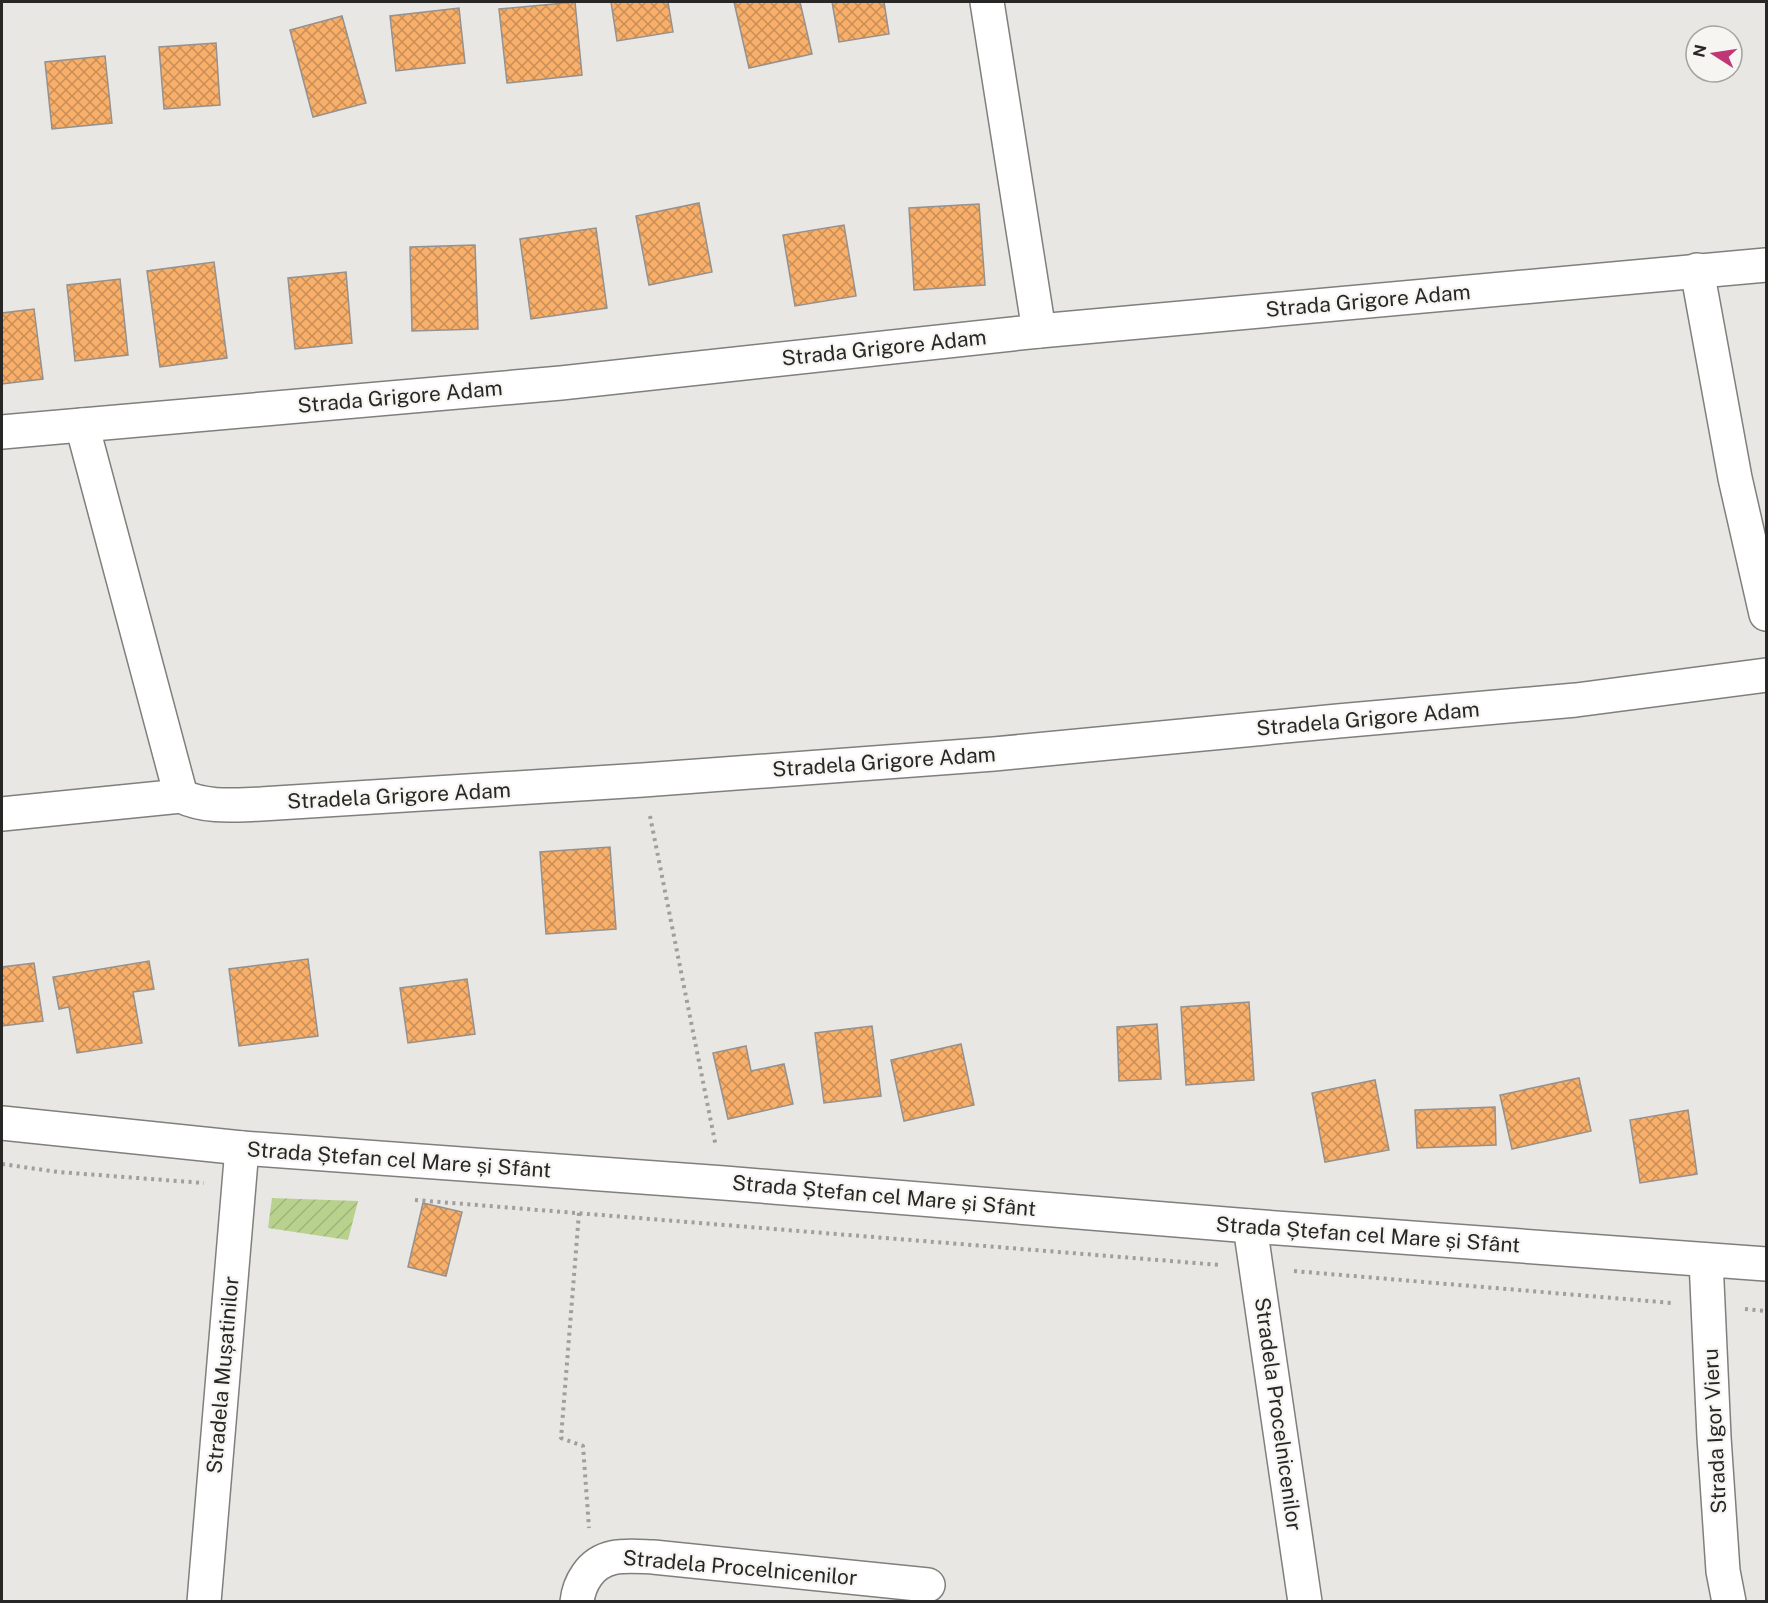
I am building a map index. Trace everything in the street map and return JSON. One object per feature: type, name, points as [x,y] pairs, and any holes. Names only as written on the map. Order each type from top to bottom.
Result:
[{"type":"street","points":[[987,2],[1039,331]]},
{"type":"street","name":"Strada Grigore Adam","points":[[2,432],[561,383],[1039,331],[1767,265]]},
{"type":"street","points":[[1697,270],[1735,478],[1767,614]]},
{"type":"street","points":[[82,425],[181,796]]},
{"type":"street","name":"Stradela Grigore Adam","points":[[2,814],[181,796],[196,803],[261,804],[643,780],[994,754],[1576,700],[1767,675]]},
{"type":"street","name":"Strada Ștefan cel Mare și Sfânt","points":[[2,1123],[242,1148],[1767,1264]]},
{"type":"street","name":"Stradela Mușatinilor","points":[[204,1602],[242,1148]]},
{"type":"street","name":"Stradela Procelnicenilor","points":[[1250,1226],[1305,1602]]},
{"type":"street","name":"Strada Igor Vieru","points":[[1706,1260],[1723,1571],[1729,1602]]},
{"type":"street","name":"Stradela Procelnicenilor","points":[[578,1602],[584,1580],[592,1567],[599,1561],[617,1556],[652,1557],[928,1585]]},
{"type":"path","points":[[643,780],[724,1183]]},
{"type":"path","points":[[2,1164],[58,1172],[239,1186]]},
{"type":"path","points":[[583,1174],[561,1438],[584,1446],[592,1567]]},
{"type":"path","points":[[403,1199],[958,1242],[1767,1311]]},
{"type":"green space","points":[[272,1198],[358,1201],[348,1240],[268,1228]]},
{"type":"building","points":[[575,2],[582,75],[507,83],[499,9]]},
{"type":"building","points":[[611,2],[668,2],[673,32],[617,41]]},
{"type":"building","points":[[734,2],[800,2],[812,54],[749,68]]},
{"type":"building","points":[[832,2],[884,2],[889,34],[839,42]]},
{"type":"building","points":[[459,8],[465,63],[396,71],[390,16]]},
{"type":"building","points":[[342,16],[366,103],[313,117],[290,30]]},
{"type":"building","points":[[216,43],[220,105],[164,109],[159,47]]},
{"type":"building","points":[[105,56],[112,123],[52,129],[45,62]]},
{"type":"building","points":[[699,203],[712,272],[649,285],[636,216]]},
{"type":"building","points":[[979,204],[985,285],[914,290],[909,208]]},
{"type":"building","points":[[844,225],[856,296],[795,306],[783,235]]},
{"type":"building","points":[[596,228],[607,308],[531,319],[520,239]]},
{"type":"building","points":[[475,245],[478,329],[412,331],[410,247]]},
{"type":"building","points":[[214,262],[227,358],[160,367],[147,271]]},
{"type":"building","points":[[346,272],[352,343],[295,349],[288,278]]},
{"type":"building","points":[[120,279],[128,355],[75,361],[67,285]]},
{"type":"building","points":[[34,309],[43,379],[2,384],[2,313]]},
{"type":"building","points":[[610,847],[616,929],[546,934],[540,852]]},
{"type":"building","points":[[308,959],[318,1036],[239,1046],[229,969]]},
{"type":"building","points":[[149,961],[154,989],[133,992],[142,1043],[77,1053],[69,1007],[59,1009],[53,977]]},
{"type":"building","points":[[34,963],[43,1021],[2,1026],[2,967]]},
{"type":"building","points":[[467,979],[475,1034],[408,1043],[400,988]]},
{"type":"building","points":[[1249,1002],[1254,1080],[1186,1085],[1181,1007]]},
{"type":"building","points":[[1157,1024],[1161,1079],[1119,1081],[1117,1027]]},
{"type":"building","points":[[872,1026],[881,1096],[824,1103],[815,1033]]},
{"type":"building","points":[[961,1044],[974,1105],[904,1121],[891,1060]]},
{"type":"building","points":[[746,1046],[751,1071],[784,1064],[793,1104],[728,1119],[713,1053]]},
{"type":"building","points":[[1579,1078],[1591,1131],[1512,1149],[1500,1095]]},
{"type":"building","points":[[1375,1080],[1389,1150],[1325,1162],[1312,1093]]},
{"type":"building","points":[[1495,1107],[1496,1145],[1417,1148],[1415,1110]]},
{"type":"building","points":[[1688,1110],[1697,1174],[1640,1183],[1630,1120]]},
{"type":"building","points":[[423,1203],[462,1212],[446,1276],[408,1267]]}]
